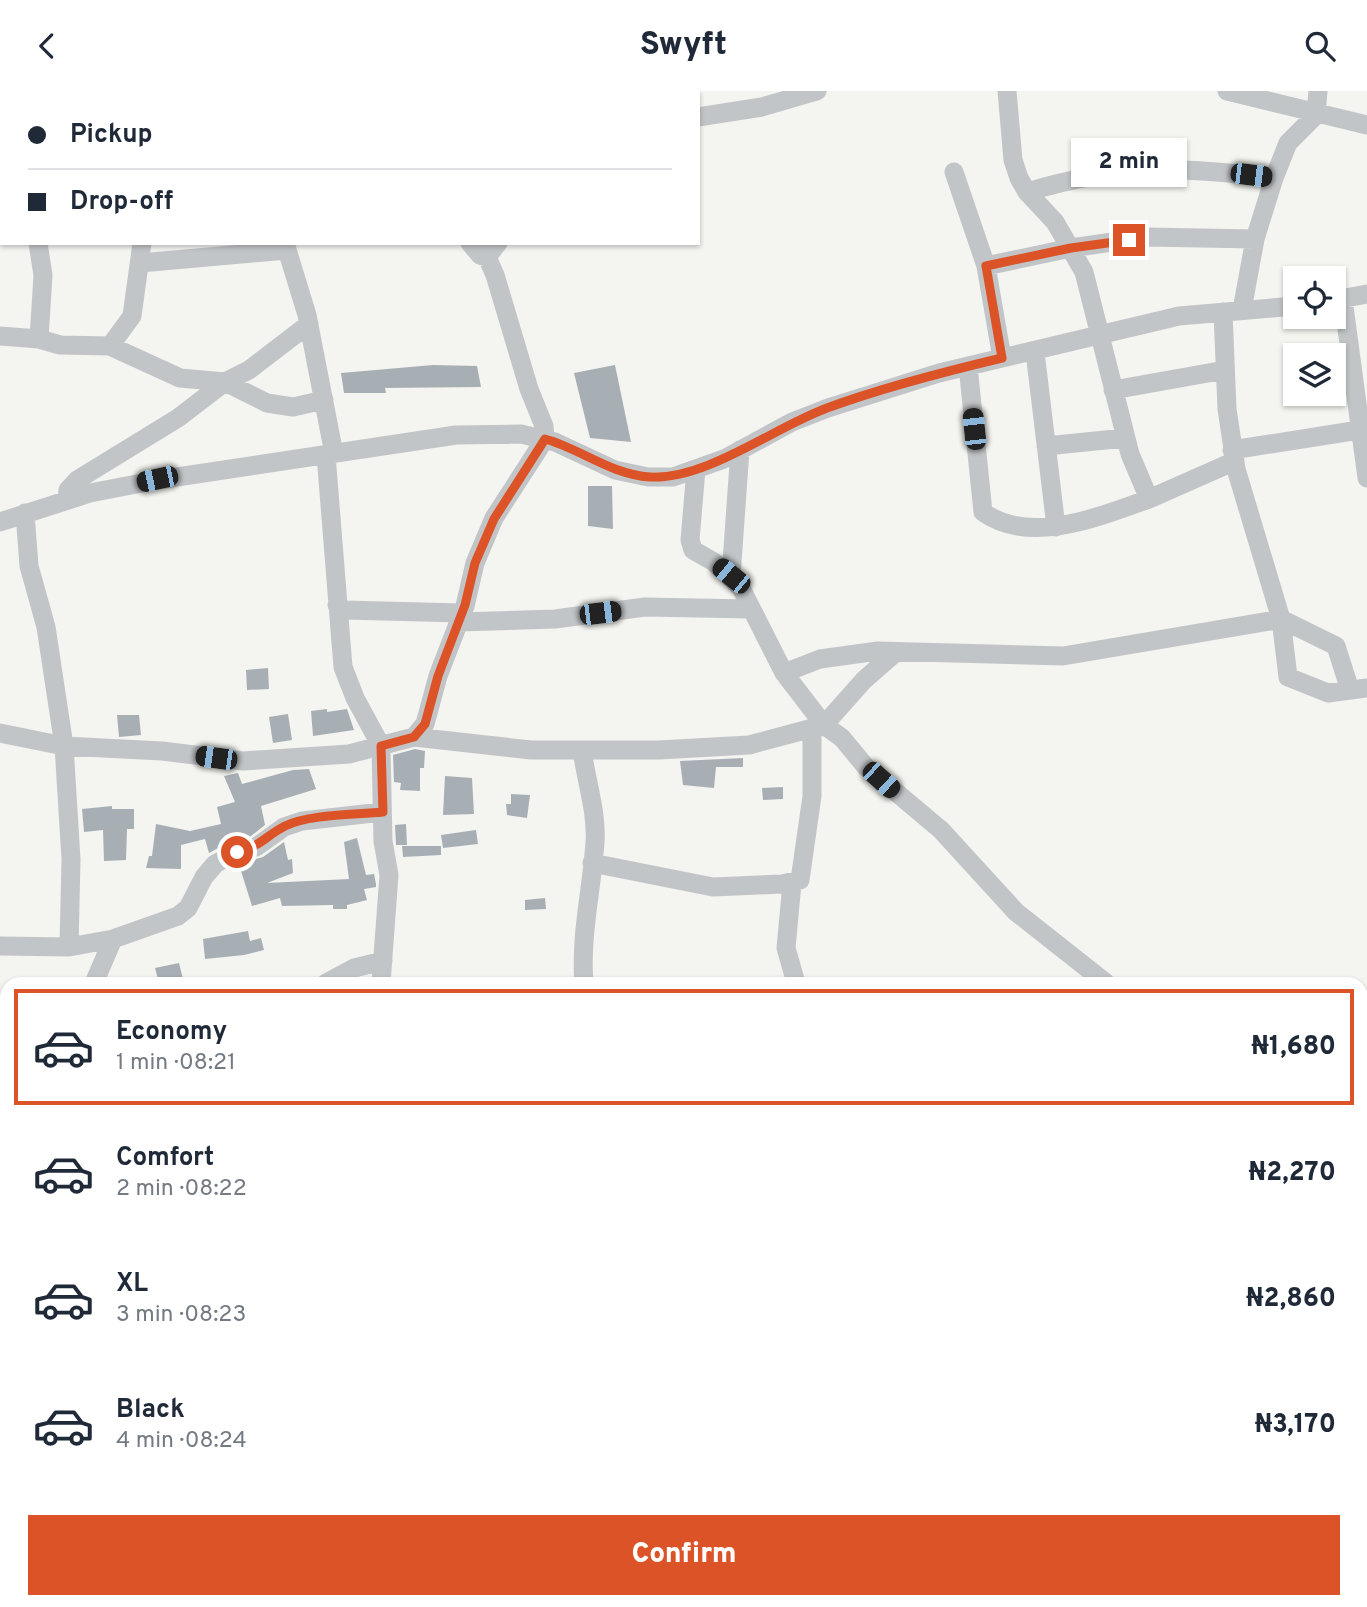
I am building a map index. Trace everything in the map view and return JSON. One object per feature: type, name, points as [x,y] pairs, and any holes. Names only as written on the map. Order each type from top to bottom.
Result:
[{"type":"street","points":[[700,117],[762,107],[817,91]]},
{"type":"street","points":[[1007,91],[1013,160],[1027,192],[1055,222],[1084,271],[1125,438],[1149,499]]},
{"type":"street","points":[[1227,91],[1316,115],[1367,125]]},
{"type":"street","points":[[784,673],[820,659],[878,651],[1063,656],[1281,619],[1336,646],[1359,689],[1328,693],[1287,677],[1281,619],[1241,493],[1233,455],[1225,370],[1233,311],[1274,178],[1288,143],[1316,115],[1318,91]]},
{"type":"street","points":[[1027,192],[1073,178],[1124,170],[1204,169],[1274,178]]},
{"type":"street","points":[[954,172],[986,266],[1002,358]]},
{"type":"street","points":[[986,266],[1071,248],[1147,237],[1255,239]]},
{"type":"street","points":[[38,245],[43,275],[39,339]]},
{"type":"street","points":[[414,737],[425,724],[475,563],[494,519],[545,439],[544,426],[529,389],[493,250],[480,254],[472,245]]},
{"type":"street","points":[[110,346],[132,316],[141,253],[286,246],[309,324],[324,400],[330,454],[337,605],[343,667],[355,698],[381,746],[383,841],[389,875],[382,977]]},
{"type":"street","points":[[1346,298],[1367,294]]},
{"type":"street","points":[[69,947],[71,859],[64,746],[46,627],[29,566],[8,517],[157,479],[456,435],[521,434],[545,439],[615,470],[648,477],[673,477],[740,450],[792,422],[828,408],[968,366],[1179,316],[1283,307]]},
{"type":"street","points":[[67,500],[68,490],[77,481],[178,418],[225,382],[249,370],[309,324]]},
{"type":"street","points":[[1344,329],[1361,417],[1367,478]]},
{"type":"street","points":[[0,335],[39,339],[60,345],[110,346],[180,378],[225,382],[267,403],[293,407],[324,400]]},
{"type":"street","points":[[1035,352],[1056,527]]},
{"type":"street","points":[[968,366],[983,512],[993,519],[1018,526],[1056,527],[1085,522],[1149,499],[1233,455],[1361,417]]},
{"type":"street","points":[[1113,390],[1225,370]]},
{"type":"street","points":[[1046,446],[1125,438]]},
{"type":"street","points":[[731,576],[740,450]]},
{"type":"street","points":[[696,468],[690,540],[693,550],[731,576],[741,588],[784,673],[818,726],[842,738],[866,767],[941,830],[1016,912],[1098,977]]},
{"type":"street","points":[[337,605],[343,610],[460,618],[555,619],[645,607],[751,609]]},
{"type":"street","points":[[0,733],[64,746],[162,751],[243,761],[349,754],[414,737],[531,750],[659,750],[749,745],[818,726],[895,652]]},
{"type":"street","points":[[592,863],[713,887],[793,883],[800,880],[813,796],[818,726]]},
{"type":"street","points":[[582,750],[595,840],[585,926],[584,977]]},
{"type":"street","points":[[0,946],[69,947],[113,939],[178,916],[188,908],[204,877],[215,864],[237,852],[256,847],[284,827],[302,821],[383,812]]},
{"type":"street","points":[[793,883],[786,948],[794,977]]},
{"type":"street","points":[[97,977],[113,939]]},
{"type":"street","points":[[337,977],[354,968],[383,961]]},
{"type":"building","points":[[433,365],[477,366],[481,387],[385,388],[386,393],[344,393],[341,373]]},
{"type":"building","points":[[615,365],[631,442],[590,438],[574,373]]},
{"type":"building","points":[[588,486],[612,486],[613,529],[588,526]]},
{"type":"building","points":[[268,668],[269,689],[247,690],[246,670]]},
{"type":"building","points":[[327,709],[327,712],[347,709],[354,730],[313,736],[311,711]]},
{"type":"building","points":[[288,714],[292,740],[273,743],[269,717]]},
{"type":"building","points":[[117,715],[139,715],[141,735],[119,737]]},
{"type":"building","points":[[415,749],[425,751],[424,768],[420,768],[420,791],[400,790],[401,783],[394,782],[393,755]]},
{"type":"building","points":[[743,758],[743,767],[716,767],[714,788],[683,785],[680,761]]},
{"type":"building","points":[[309,769],[316,789],[261,806],[265,825],[251,836],[231,841],[209,853],[205,839],[181,845],[181,869],[146,868],[149,856],[152,856],[156,824],[190,831],[221,824],[217,807],[235,802],[224,776],[238,773],[242,784],[293,770]]},
{"type":"building","points":[[445,776],[472,778],[474,814],[443,815]]},
{"type":"building","points":[[783,787],[783,799],[763,800],[762,788]]},
{"type":"building","points":[[511,794],[530,795],[527,818],[507,815],[506,804],[511,804]]},
{"type":"building","points":[[112,806],[112,809],[134,809],[134,829],[127,829],[126,860],[104,861],[103,830],[84,832],[82,809]]},
{"type":"building","points":[[406,824],[407,845],[396,845],[395,825]]},
{"type":"building","points":[[476,830],[478,844],[443,848],[441,835]]},
{"type":"building","points":[[357,838],[366,875],[374,874],[376,884],[376,887],[364,889],[367,900],[347,905],[347,909],[333,909],[333,905],[282,906],[280,898],[252,906],[241,871],[244,870],[242,863],[263,857],[284,842],[288,860],[292,859],[293,873],[267,883],[349,879],[344,842]]},
{"type":"building","points":[[402,846],[441,846],[441,855],[403,857]]},
{"type":"building","points":[[545,898],[546,909],[525,910],[525,900]]},
{"type":"building","points":[[248,931],[250,941],[261,938],[264,950],[205,959],[203,939]]},
{"type":"building","points":[[179,963],[182,977],[157,977],[155,968]]},
{"type":"route","points":[[237,852],[256,847],[284,827],[302,821],[383,812],[381,746],[414,737],[425,724],[438,676],[465,605],[475,563],[494,519],[545,439],[615,470],[648,477],[673,477],[724,459],[792,422],[828,408],[939,373],[1002,358],[986,266],[1071,248],[1129,240]]}]
